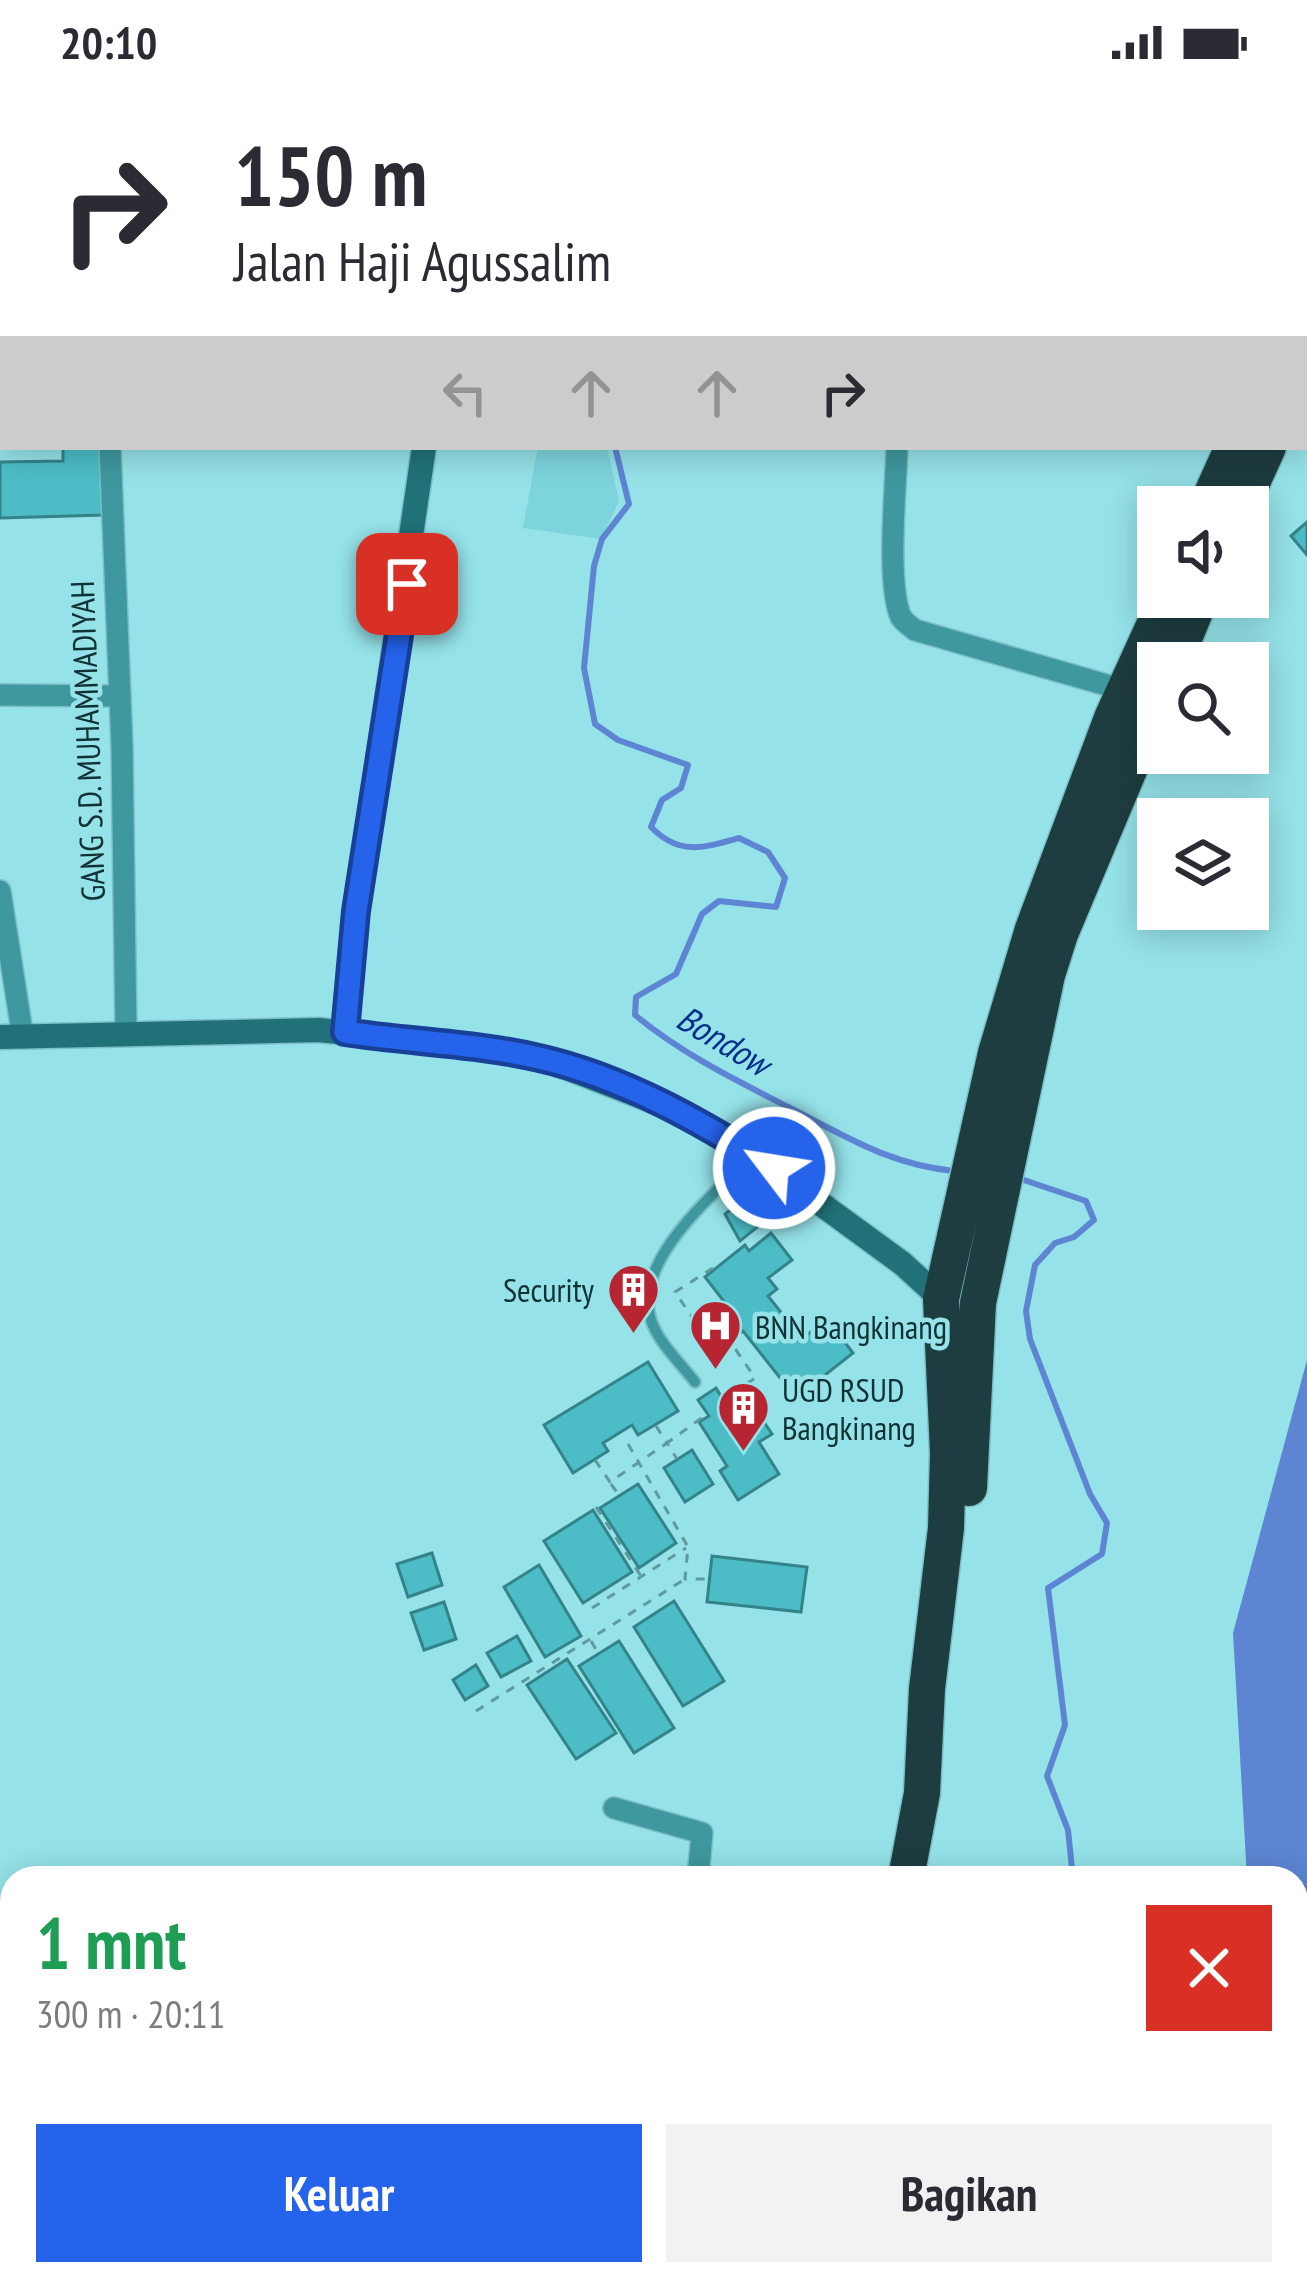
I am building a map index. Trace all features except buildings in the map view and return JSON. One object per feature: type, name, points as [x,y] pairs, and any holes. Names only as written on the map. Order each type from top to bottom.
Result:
[{"type":"highway","points":[[1215,486],[1231,450]]},
{"type":"highway","points":[[1250,486],[1267,450]]},
{"type":"highway","points":[[923,1866],[959,1610],[976,1400],[977,1220],[994,1143],[1137,708]]},
{"type":"highway","points":[[908,1866],[922,1793],[927,1689],[946,1528],[948,1453],[941,1299],[951,1258],[977,1220]]},
{"type":"main road","points":[[345,1032],[356,911],[424,450]]},
{"type":"main road","points":[[12,1037],[345,1032],[490,1048],[544,1059],[681,1112],[754,1155],[903,1264],[941,1299]]},
{"type":"main road","points":[[903,1264],[951,1258]]},
{"type":"street","name":"GANG S.D. MUHAMMADIYAH","points":[[110,450],[126,1034]]},
{"type":"street","points":[[897,450],[895,571],[901,616],[907,624],[1137,695]]},
{"type":"street","points":[[0,694],[120,696]]},
{"type":"street","points":[[0,891],[12,1037]]},
{"type":"street","points":[[614,1808],[702,1833],[699,1866]]},
{"type":"lane","points":[[695,1382],[653,1326],[649,1310],[653,1276],[670,1242],[754,1155]]},
{"type":"path","points":[[713,1268],[675,1292],[692,1317],[707,1306],[755,1378],[724,1400]]},
{"type":"path","points":[[610,1482],[707,1414]]},
{"type":"path","points":[[656,1426],[677,1459]]},
{"type":"path","points":[[628,1444],[688,1546],[685,1580]]},
{"type":"path","points":[[595,1460],[619,1495]]},
{"type":"path","points":[[596,1507],[641,1577]]},
{"type":"path","points":[[592,1608],[688,1546]]},
{"type":"path","points":[[476,1711],[685,1580],[706,1580]]},
{"type":"path","points":[[648,1602],[653,1612]]},
{"type":"path","points":[[590,1639],[597,1652]]},
{"type":"shaded area","points":[[537,450],[608,450],[619,501],[601,539],[523,528]]},
{"type":"water","points":[[1307,1360],[1307,1866],[1246,1866],[1233,1633]]},
{"type":"waterway","name":"Bondow","points":[[616,450],[629,504],[602,539],[594,566],[584,668],[595,724],[618,740],[688,765],[681,788],[662,800],[651,827],[661,836],[692,847],[739,838],[768,852],[785,878],[776,907],[719,901],[702,914],[676,974],[636,997],[635,1015],[709,1065],[848,1138],[908,1162],[954,1171]]},
{"type":"waterway","name":"Bondow","points":[[1015,1177],[1086,1201],[1094,1220],[1074,1237],[1055,1243],[1035,1265],[1026,1311],[1030,1339],[1090,1494],[1107,1523],[1102,1554],[1048,1588],[1065,1725],[1047,1776],[1068,1830],[1072,1866]]},
{"type":"place","name":"Security","points":[[633,1335]]},
{"type":"place","name":"BNN Bangkinang","points":[[716,1372]]},
{"type":"place","name":"UGD RSUD Bangkinang","points":[[743,1454]]},
{"type":"route","points":[[407,584],[356,911],[345,1032],[490,1048],[544,1059],[681,1112],[774,1168]]}]
